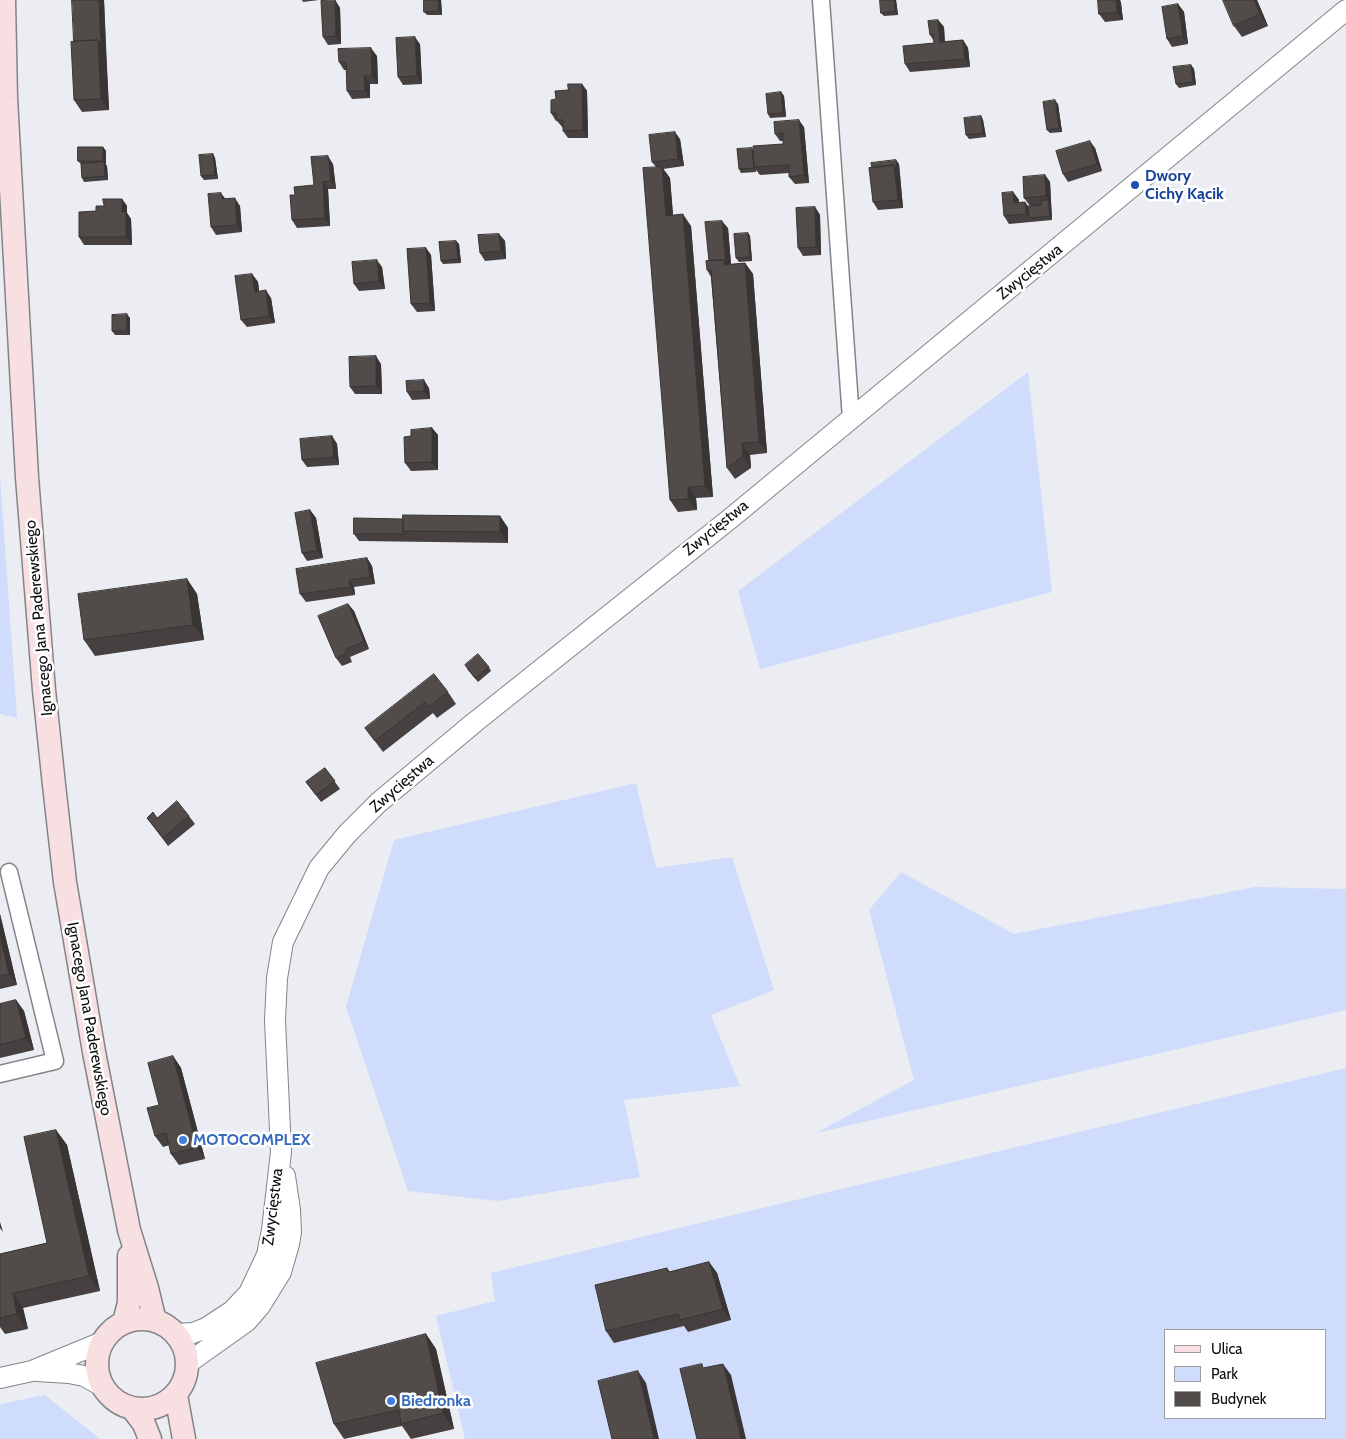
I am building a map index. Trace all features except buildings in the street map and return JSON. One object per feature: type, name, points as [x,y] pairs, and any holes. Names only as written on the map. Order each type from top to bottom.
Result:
[{"type":"main road","name":"Ignacego Jana Paderewskiego","points":[[4,0],[6,98],[28,477],[42,660],[65,882],[94,1052],[129,1230],[156,1321]]},
{"type":"main road","name":"Ignacego Jana Paderewskiego","points":[[124,1322],[129,1303],[130,1288],[129,1230]]},
{"type":"main road","points":[[145,1319],[156,1321],[177,1334],[186,1352],[188,1363],[186,1379],[176,1395],[160,1404],[147,1408],[132,1408],[110,1396],[102,1386],[97,1375],[96,1365],[100,1343],[114,1328],[124,1322],[145,1319]]},
{"type":"main road","points":[[176,1395],[184,1439]]},
{"type":"main road","points":[[132,1408],[144,1424],[150,1439]]},
{"type":"street","points":[[821,0],[851,419]]},
{"type":"street","name":"Zwycięstwa","points":[[188,1363],[247,1321],[260,1306],[281,1272],[291,1232],[290,1210],[280,1152],[275,1020],[277,978],[283,942],[319,868],[347,834],[378,803],[475,722],[851,419],[1346,10]]},
{"type":"street","points":[[0,1074],[55,1061],[9,872]]},
{"type":"street","name":"Zwycięstwa","points":[[177,1334],[193,1333],[219,1321],[232,1311],[248,1293],[267,1255],[272,1230],[280,1152]]},
{"type":"street","points":[[0,1378],[32,1371],[100,1343]]},
{"type":"street","points":[[32,1371],[69,1373],[84,1376],[102,1386]]},
{"type":"green space","points":[[1028,372],[1052,592],[760,669],[738,591]]},
{"type":"green space","points":[[0,476],[17,718],[0,714]]},
{"type":"green space","points":[[636,783],[656,868],[732,857],[774,990],[711,1015],[740,1086],[624,1100],[640,1177],[498,1201],[408,1191],[346,1007],[394,840]]},
{"type":"green space","points":[[901,872],[1014,934],[1255,887],[1346,889],[1346,1010],[816,1133],[914,1080],[869,910]]},
{"type":"green space","points":[[1346,1068],[1346,1439],[465,1439],[436,1316],[495,1301],[491,1273]]},
{"type":"green space","points":[[45,1395],[100,1439],[0,1439],[0,1404]]},
{"type":"place","name":"Dwory Cichy Kącik","points":[[1135,185]]},
{"type":"place","name":"MOTOCOMPLEX","points":[[183,1140]]},
{"type":"place","name":"Biedronka","points":[[391,1401]]}]
